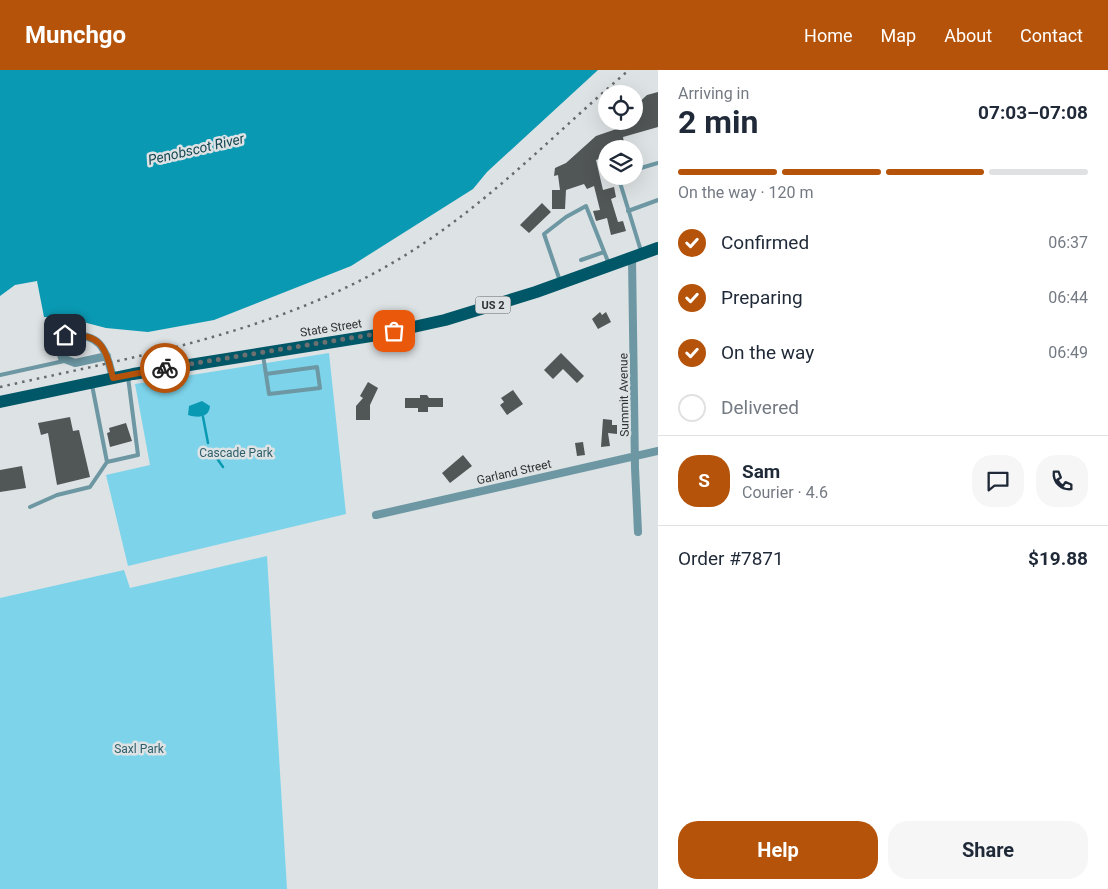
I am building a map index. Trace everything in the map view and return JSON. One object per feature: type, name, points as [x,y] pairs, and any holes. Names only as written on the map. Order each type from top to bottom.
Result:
[{"type":"main road","name":"State Street","points":[[0,402],[128,375],[377,334],[445,320],[560,283],[658,248]]},
{"type":"street","name":"Summit Avenue","points":[[637,256],[635,468],[638,532]]},
{"type":"street","points":[[107,356],[75,363],[62,358],[58,345],[65,335],[82,335],[95,338],[107,356],[113,378]]},
{"type":"street","name":"Garland Street","points":[[376,515],[658,451]]},
{"type":"lane","points":[[643,167],[658,163]]},
{"type":"lane","points":[[621,185],[637,256]]},
{"type":"lane","points":[[628,211],[658,200]]},
{"type":"lane","points":[[560,283],[544,234],[566,217],[586,206],[610,266]]},
{"type":"lane","points":[[581,260],[604,252]]},
{"type":"lane","points":[[262,353],[269,394],[320,388],[317,367],[266,374]]},
{"type":"lane","points":[[0,375],[66,360]]},
{"type":"lane","points":[[30,507],[57,495],[90,487],[107,462],[138,455],[128,375]]},
{"type":"lane","points":[[91,383],[107,462]]},
{"type":"green space","name":"Cascade Park","points":[[329,353],[346,514],[128,566],[106,475],[150,465],[135,384]]},
{"type":"green space","name":"Saxl Park","points":[[267,556],[287,889],[0,889],[0,598],[124,570],[130,588]]},
{"type":"water","name":"Penobscot River","points":[[0,70],[598,70],[487,172],[473,189],[351,266],[214,320],[148,332],[106,328],[64,317],[44,317],[37,281],[15,285],[0,296]]},
{"type":"water","points":[[202,401],[210,406],[208,413],[199,417],[188,415],[189,406]]},
{"type":"building","points":[[658,92],[658,127],[623,137],[624,140],[598,140],[598,159],[596,160],[598,185],[602,185],[603,190],[614,187],[616,197],[611,199],[618,222],[623,221],[626,231],[611,235],[607,218],[596,221],[593,211],[600,210],[594,186],[587,189],[584,184],[566,190],[565,209],[552,209],[552,190],[560,190],[558,175],[554,176],[555,168],[566,163],[596,136],[614,130],[643,130],[643,99],[647,95]]},
{"type":"building","points":[[542,203],[551,212],[529,233],[520,225]]},
{"type":"building","points":[[600,312],[602,315],[606,312],[611,322],[598,329],[592,319]]},
{"type":"building","points":[[561,353],[584,376],[577,383],[563,369],[553,379],[544,370]]},
{"type":"building","points":[[368,382],[378,388],[370,405],[370,420],[356,420],[356,406],[363,398],[360,396]]},
{"type":"building","points":[[513,390],[523,404],[507,415],[500,405],[504,402],[501,398]]},
{"type":"building","points":[[420,395],[427,395],[429,398],[443,398],[443,407],[428,407],[428,412],[418,412],[418,408],[405,408],[405,398],[420,398]]},
{"type":"building","points":[[70,417],[73,431],[79,430],[90,477],[57,485],[48,433],[41,435],[38,423]]},
{"type":"building","points":[[603,419],[612,420],[612,425],[617,425],[617,434],[608,433],[610,446],[601,447]]},
{"type":"building","points":[[126,423],[132,441],[110,447],[107,433],[110,432],[109,428]]},
{"type":"building","points":[[583,442],[585,455],[577,456],[575,443]]},
{"type":"building","points":[[463,455],[472,466],[450,483],[442,473]]},
{"type":"building","points":[[22,466],[26,488],[0,492],[0,470]]},
{"type":"waterway","points":[[203,417],[208,443]]},
{"type":"waterway","points":[[211,450],[223,467]]},
{"type":"railway","points":[[0,387],[168,349],[223,334],[277,316],[329,295],[380,270],[430,239],[482,200],[629,70]]},
{"type":"way so far","points":[[165,368],[394,331]]},
{"type":"route","points":[[65,335],[82,335],[95,338],[105,351],[113,378],[165,368]]}]
